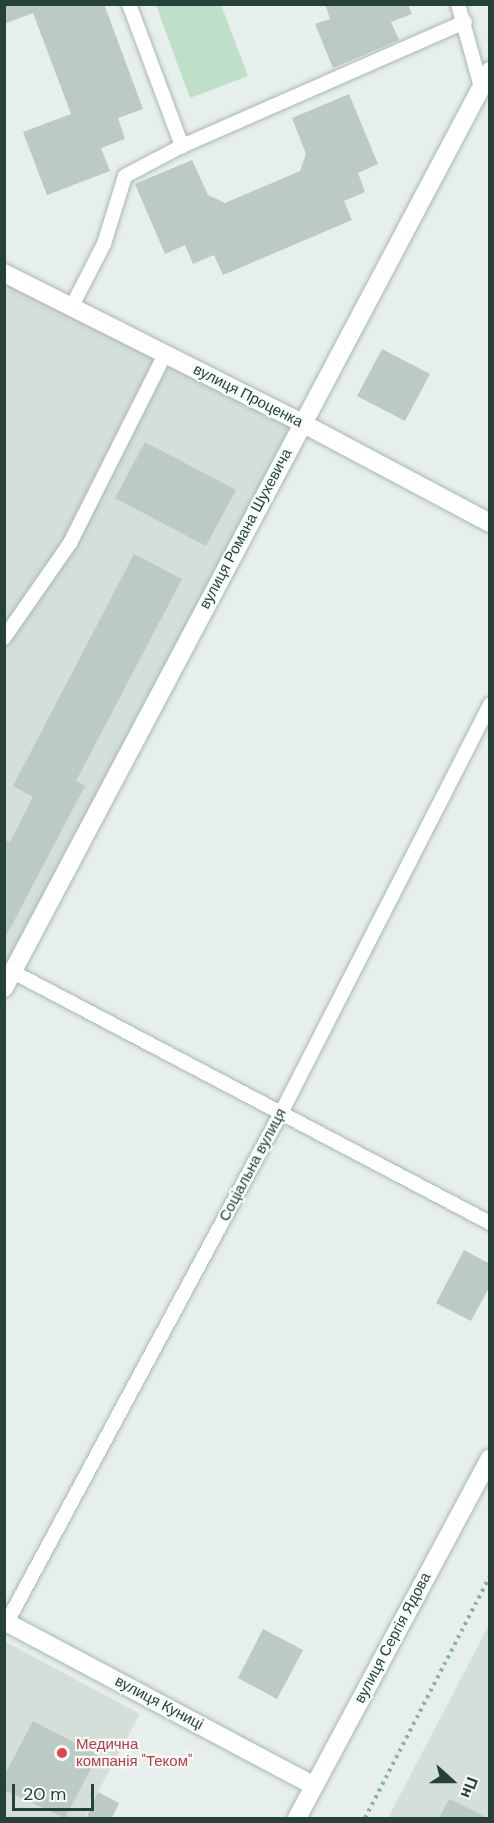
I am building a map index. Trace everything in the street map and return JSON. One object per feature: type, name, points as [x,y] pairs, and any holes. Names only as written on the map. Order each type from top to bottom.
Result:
[{"type":"street","name":"вулиця Романа Шухевича","points":[[9,980],[485,79]]},
{"type":"street","name":"вулиця Проценка","points":[[4,273],[302,423],[489,523]]},
{"type":"street","name":"вулиця Сергія Ядова","points":[[297,1818],[489,1458]]},
{"type":"street","name":"вулиця Куниці","points":[[6,1621],[314,1786]]},
{"type":"lane","points":[[129,4],[182,146]]},
{"type":"lane","points":[[458,4],[485,79]]},
{"type":"lane","points":[[72,306],[104,244],[125,176],[182,146],[465,22]]},
{"type":"lane","points":[[4,638],[70,543],[165,354]]},
{"type":"lane","name":"Соціальна вулиця","points":[[6,1621],[281,1113],[489,704]]},
{"type":"lane","points":[[9,980],[281,1113],[489,1223]]},
{"type":"path","points":[[365,1818],[489,1576]]},
{"type":"shaded area","points":[[5,279],[294,423],[5,976]]},
{"type":"shaded area","points":[[489,1625],[489,1818],[388,1818]]},
{"type":"shaded area","name":"Медична компанія \"Теком\"","points":[[4,1641],[140,1714],[84,1818],[5,1818]]},
{"type":"green space","points":[[156,5],[221,5],[248,76],[190,98]]},
{"type":"building","points":[[4,4],[104,4],[143,109],[118,118],[125,139],[101,148],[110,171],[47,195],[23,132],[71,114],[33,13],[4,24]]},
{"type":"building","points":[[325,4],[408,4],[412,14],[391,22],[399,40],[333,68],[315,24],[330,19]]},
{"type":"building","points":[[349,94],[378,164],[358,173],[365,192],[344,201],[352,220],[223,275],[214,255],[193,264],[185,245],[165,254],[135,184],[192,160],[208,195],[225,203],[300,171],[306,154],[292,118]]},
{"type":"building","points":[[382,349],[430,374],[405,421],[357,396]]},
{"type":"building","points":[[145,442],[236,490],[206,546],[115,498]]},
{"type":"building","points":[[134,554],[182,579],[76,781],[85,786],[4,940],[4,840],[10,842],[33,797],[13,786]]},
{"type":"building","points":[[464,1250],[490,1264],[490,1286],[471,1321],[436,1303]]},
{"type":"building","points":[[263,1629],[303,1650],[277,1699],[238,1678]]},
{"type":"building","points":[[33,1721],[98,1755],[65,1818],[4,1790],[4,1776]]},
{"type":"building","points":[[98,1792],[119,1803],[112,1818],[86,1818]]},
{"type":"building","points":[[449,1799],[488,1818],[439,1818]]},
{"type":"place","name":"Медична компанія \"Теком\"","points":[[62,1753]]}]
